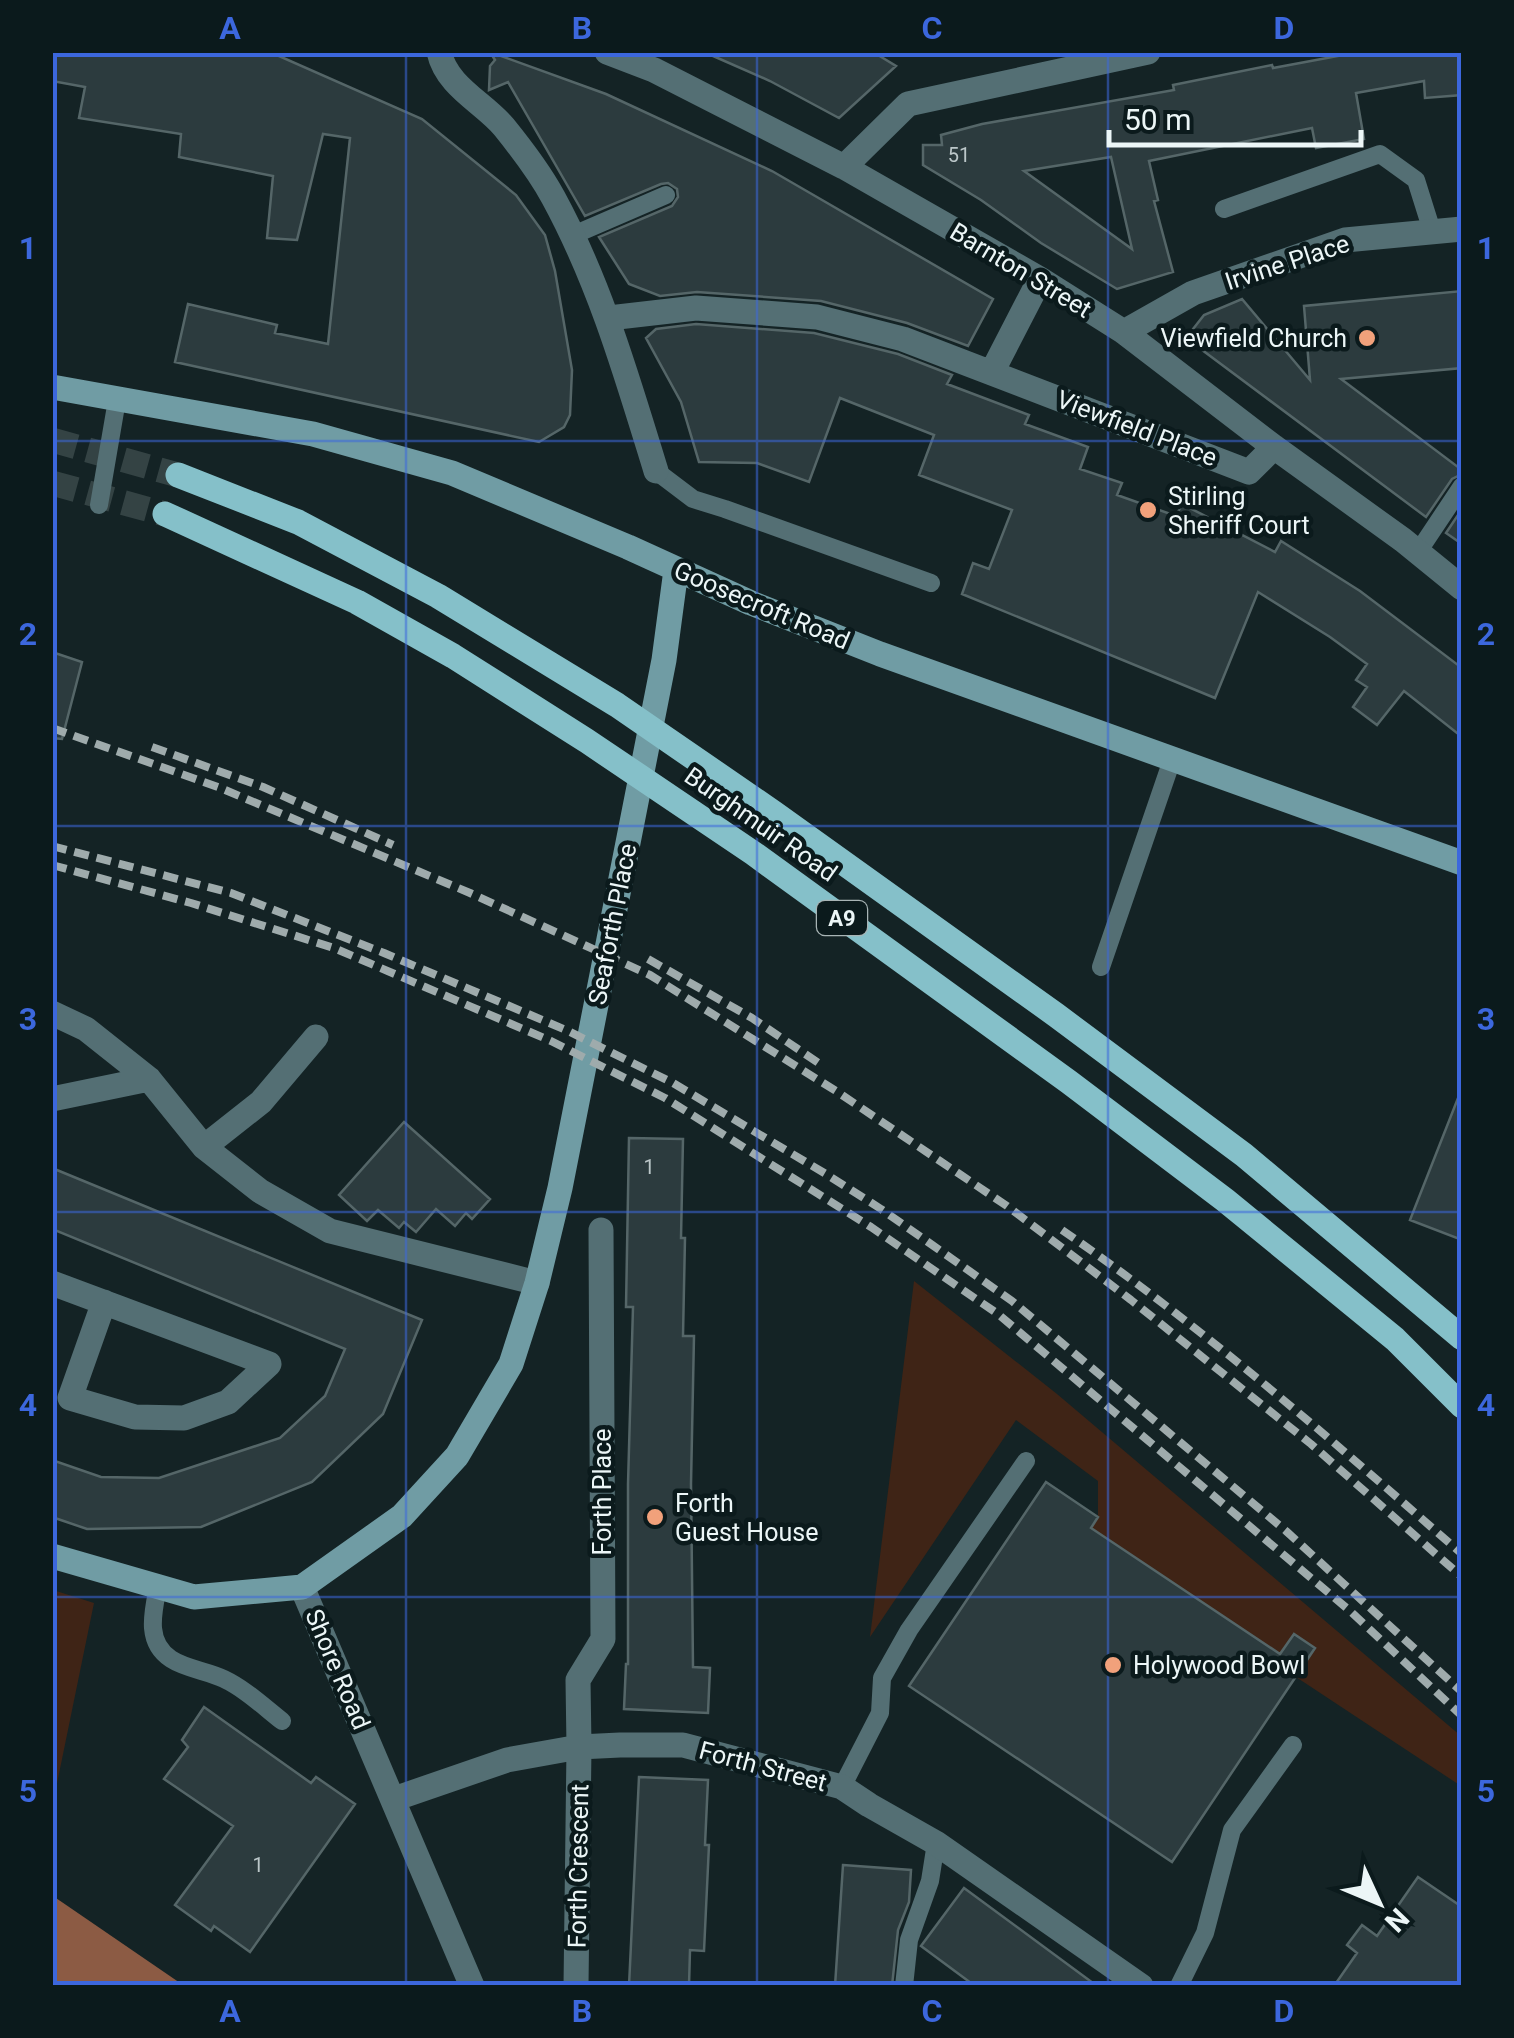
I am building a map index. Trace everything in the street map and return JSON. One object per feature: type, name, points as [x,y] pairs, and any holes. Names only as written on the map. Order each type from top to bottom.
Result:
[{"type":"main road","name":"Goosecroft Road","points":[[52,388],[312,434],[452,473],[628,547],[750,604],[1462,862]]},
{"type":"main road","name":"Burghmuir Road","points":[[178,475],[298,522],[438,596],[617,705],[993,970],[1244,1156],[1462,1338]]},
{"type":"main road","name":"Burghmuir Road","points":[[165,514],[357,602],[453,656],[753,854],[1225,1200],[1395,1339],[1462,1406]]},
{"type":"main road","name":"Seaforth Place","points":[[560,1188],[664,660],[676,570]]},
{"type":"main road","name":"Shore Road","points":[[302,1587],[402,1516],[457,1456],[511,1364],[560,1188]]},
{"type":"main road","points":[[52,1556],[194,1597],[302,1587]]},
{"type":"street","points":[[440,52],[454,82],[502,125],[552,195],[608,318],[656,471]]},
{"type":"street","name":"Barnton Street","points":[[607,52],[654,70],[844,167],[1124,332],[1462,588]]},
{"type":"street","points":[[844,167],[908,104],[1148,52]]},
{"type":"street","name":"Irvine Place","points":[[1124,332],[1192,292],[1345,240],[1462,228]]},
{"type":"street","points":[[992,372],[1040,280]]},
{"type":"street","name":"Viewfield Place","points":[[608,318],[696,308],[818,317],[903,340],[992,372],[1248,472],[1274,447]]},
{"type":"street","points":[[52,1014],[86,1030],[148,1079],[204,1146],[260,1192],[330,1231],[536,1283]]},
{"type":"street","points":[[204,1146],[261,1102],[316,1038]]},
{"type":"street","points":[[52,1100],[148,1079]]},
{"type":"street","name":"Forth Place","points":[[579,1748],[578,1680],[603,1639],[602,1230]]},
{"type":"street","points":[[52,1283],[104,1302],[269,1364],[228,1402],[184,1418],[134,1417],[70,1398],[104,1302]]},
{"type":"street","name":"Shore Road","points":[[302,1587],[472,1986]]},
{"type":"street","name":"Forth Street","points":[[394,1799],[508,1760],[620,1744],[682,1745],[842,1787],[936,1843],[1140,1986]]},
{"type":"street","name":"Forth Crescent","points":[[576,1986],[579,1748]]},
{"type":"lane","points":[[1224,209],[1380,154],[1416,180],[1432,231]]},
{"type":"lane","points":[[571,236],[666,195]]},
{"type":"lane","points":[[99,505],[117,400]]},
{"type":"lane","points":[[656,471],[692,499],[931,583]]},
{"type":"lane","points":[[1410,546],[1462,486]]},
{"type":"lane","points":[[1101,967],[1173,757]]},
{"type":"lane","points":[[842,1787],[880,1714],[882,1678],[910,1630],[1026,1461]]},
{"type":"lane","points":[[158,1586],[152,1620],[160,1648],[172,1660],[228,1681],[282,1721]]},
{"type":"lane","points":[[1179,1986],[1205,1934],[1232,1830],[1294,1745]]},
{"type":"lane","points":[[904,1986],[910,1940],[930,1881],[936,1843]]},
{"type":"shaded area","points":[[914,1281],[1057,1394],[1461,1736],[1461,1786],[1296,1677],[1314,1648],[1294,1635],[1280,1654],[1091,1528],[1098,1517],[1098,1481],[1016,1420],[870,1637]]},
{"type":"shaded area","points":[[52,1590],[94,1603],[53,1803]]},
{"type":"shaded area","points":[[53,1896],[183,1985],[53,1985]]},
{"type":"building","points":[[52,52],[270,52],[422,119],[516,195],[545,235],[572,370],[570,415],[564,427],[539,442],[175,362],[188,304],[277,325],[275,333],[328,344],[350,138],[323,134],[297,240],[267,238],[273,176],[179,157],[181,134],[79,118],[85,87],[52,81]]},
{"type":"building","points":[[490,52],[606,94],[772,171],[993,299],[968,346],[907,323],[821,301],[697,292],[660,296],[629,284],[599,237],[672,206],[678,197],[677,189],[668,183],[661,184],[585,216],[508,82],[489,90],[490,66],[495,60]]},
{"type":"building","points":[[704,52],[873,52],[896,66],[839,118]]},
{"type":"building","points":[[1359,52],[1462,52],[1462,95],[1425,98],[1424,81],[1356,93],[1364,139],[1316,148],[1312,128],[1149,161],[1158,200],[1154,201],[1173,272],[1117,289],[923,165],[923,145],[942,145],[941,135],[982,124],[1174,90],[1173,85],[1272,65],[1273,68]],"holes":[[[1111,157],[1132,249],[1024,171]]]},
{"type":"building","points":[[1462,291],[1462,368],[1341,379],[1462,470],[1426,517],[1186,338],[1204,315],[1242,299],[1310,380],[1304,306]]},
{"type":"building","points":[[696,324],[814,333],[898,354],[952,375],[947,384],[1029,415],[1025,424],[1088,447],[1080,469],[1122,483],[1117,495],[1176,516],[1182,504],[1275,552],[1281,541],[1360,591],[1462,668],[1462,737],[1404,691],[1377,725],[1353,707],[1367,687],[1356,680],[1367,664],[1258,592],[1215,698],[962,594],[973,563],[989,569],[1012,510],[919,475],[934,435],[840,398],[809,482],[757,463],[699,462],[681,402],[646,338],[656,329]]},
{"type":"building","points":[[1462,509],[1462,544],[1446,533]]},
{"type":"building","points":[[52,652],[82,662],[62,739],[52,738]]},
{"type":"building","points":[[1462,1093],[1462,1240],[1410,1220]]},
{"type":"building","points":[[404,1122],[490,1199],[472,1219],[466,1213],[455,1226],[436,1209],[416,1232],[404,1222],[399,1228],[378,1210],[367,1221],[339,1195]]},
{"type":"building","points":[[629,1138],[683,1139],[683,1336],[694,1336],[693,1667],[710,1668],[708,1713],[624,1709],[633,1307],[626,1307]]},
{"type":"building","points":[[52,1168],[422,1320],[383,1414],[312,1482],[201,1527],[87,1529],[52,1517],[52,1460],[101,1477],[159,1478],[280,1438],[325,1396],[345,1349],[52,1229]]},
{"type":"building","name":"Holywood Bowl","points":[[1046,1482],[1098,1517],[1091,1528],[1280,1654],[1294,1634],[1315,1648],[1172,1862],[909,1686]]},
{"type":"building","points":[[204,1707],[311,1783],[316,1777],[355,1804],[250,1952],[175,1905],[233,1826],[164,1779],[188,1747],[182,1740]]},
{"type":"building","points":[[639,1777],[708,1780],[704,1951],[690,1950],[689,1986],[629,1986]]},
{"type":"building","points":[[843,1865],[911,1870],[909,1902],[898,1930],[892,1986],[835,1986]]},
{"type":"building","points":[[1418,1877],[1462,1907],[1462,1986],[1334,1986],[1357,1953],[1347,1945],[1362,1925],[1377,1936]]},
{"type":"building","points":[[964,1888],[1097,1986],[975,1986],[921,1946]]},
{"type":"tunnel","points":[[52,440],[178,475]]},
{"type":"tunnel","points":[[52,483],[165,514]]},
{"type":"railway","points":[[52,728],[218,787],[470,893],[650,975],[836,1091],[1007,1206],[1311,1444],[1462,1577]]},
{"type":"railway","points":[[152,747],[263,787],[393,845]]},
{"type":"railway","points":[[52,846],[231,893],[566,1030],[673,1083],[826,1174],[1012,1301],[1286,1531],[1462,1692]]},
{"type":"railway","points":[[52,865],[334,948],[551,1041],[665,1098],[871,1227],[998,1314],[1349,1610],[1462,1716]]},
{"type":"railway","points":[[648,959],[752,1018],[823,1066]]},
{"type":"railway","points":[[1062,1230],[1217,1345],[1462,1554]]},
{"type":"place","name":"Viewfield Church","points":[[1367,338]]},
{"type":"place","name":"Stirling Sheriff Court","points":[[1148,510]]},
{"type":"place","name":"Forth Guest House","points":[[655,1517]]},
{"type":"place","name":"Holywood Bowl","points":[[1113,1665]]}]
